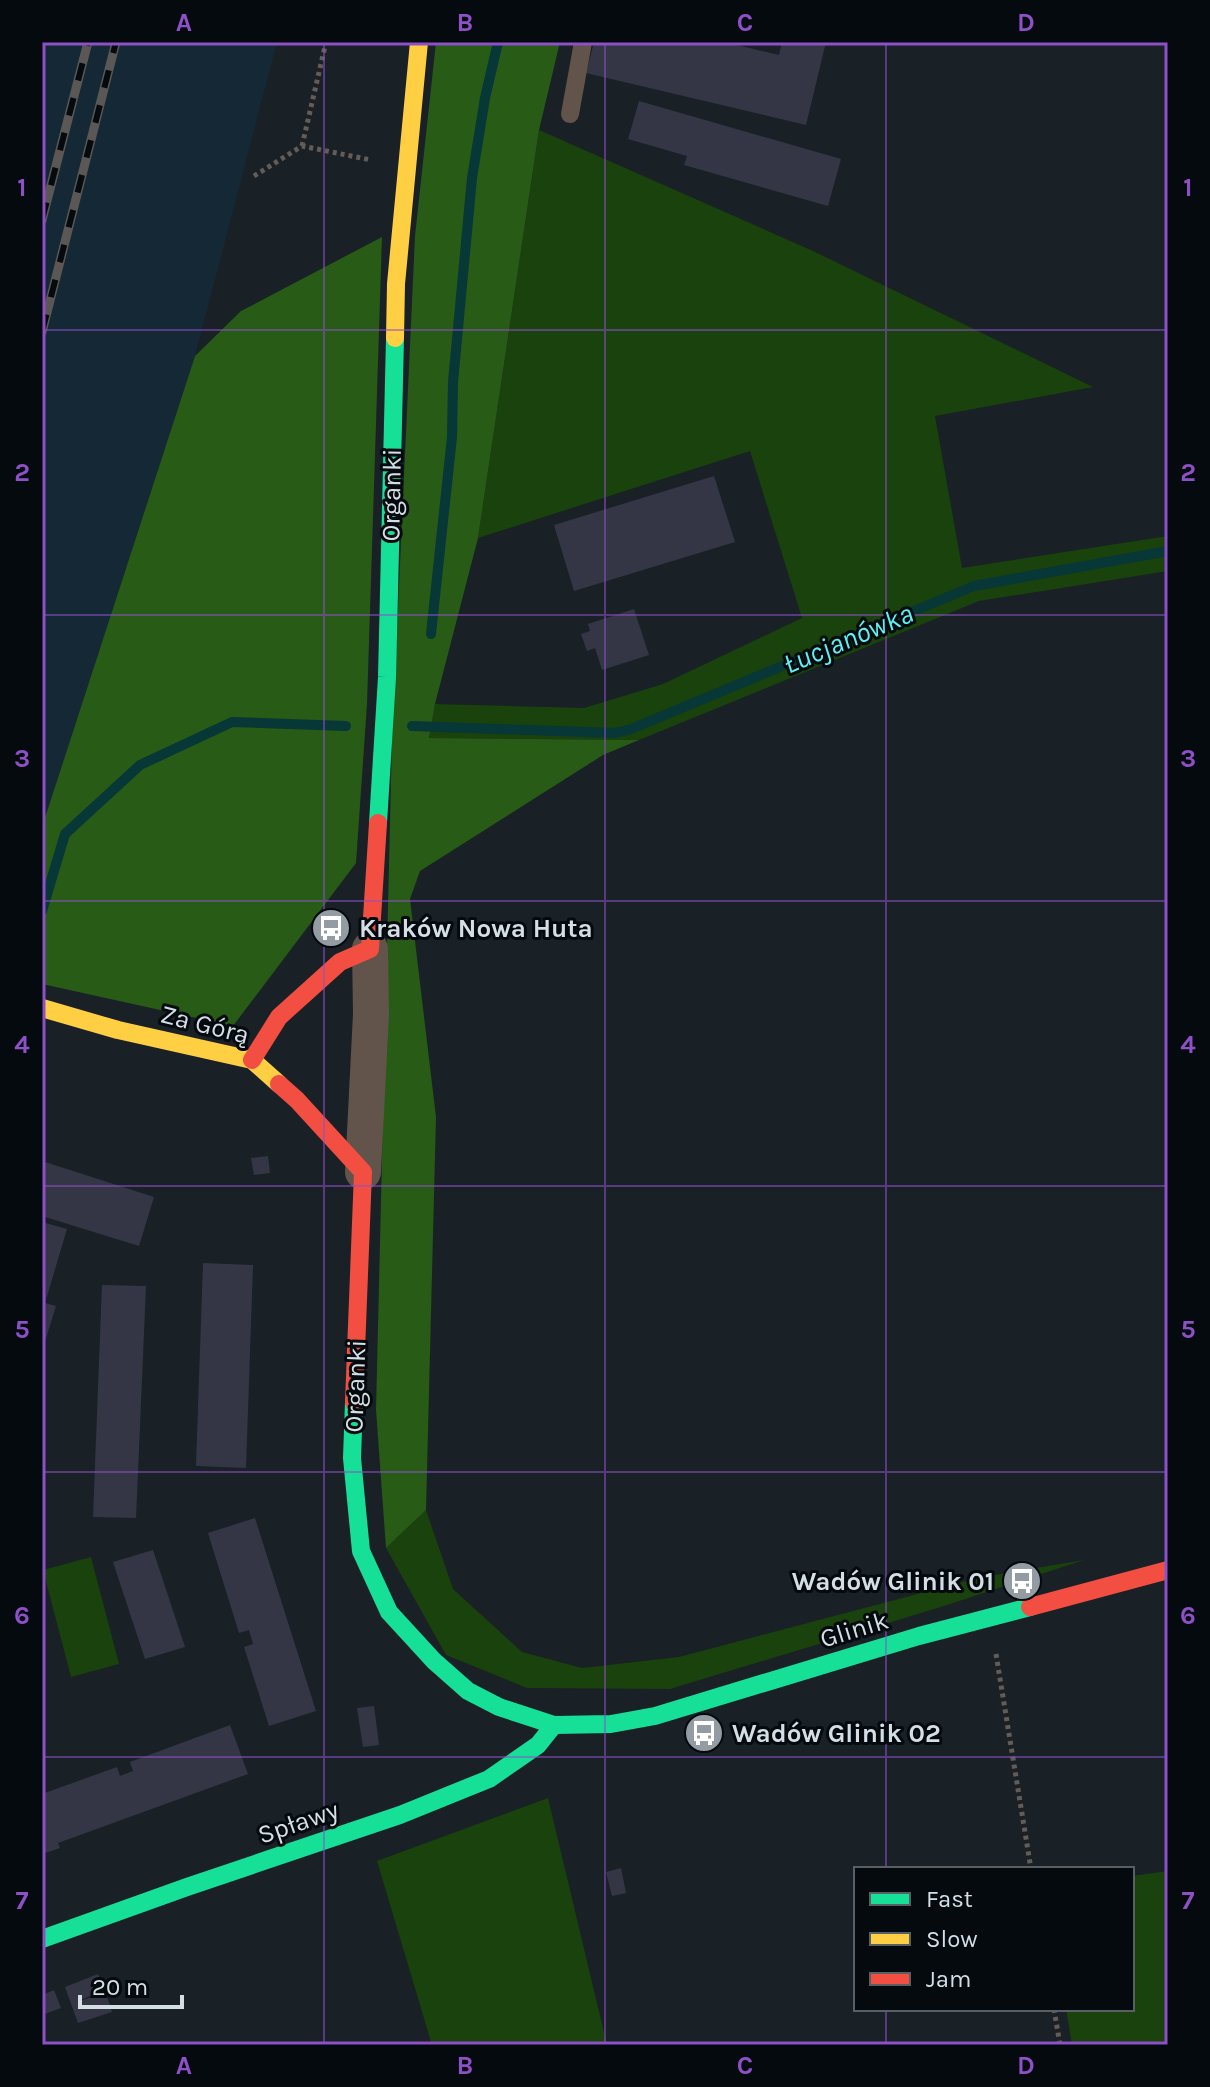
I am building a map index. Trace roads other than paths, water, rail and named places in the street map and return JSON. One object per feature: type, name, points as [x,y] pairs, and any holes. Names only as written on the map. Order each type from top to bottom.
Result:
[{"type":"street","name":"Organki","points":[[419,42],[396,284],[387,677],[370,949],[371,1014],[352,1458],[361,1551],[389,1612],[434,1661],[468,1691],[499,1707],[554,1725]]},
{"type":"street","points":[[252,1060],[279,1017],[340,962],[370,949]]},
{"type":"street","name":"Za Górą","points":[[42,1008],[118,1030],[252,1060],[297,1100],[363,1172]]},
{"type":"street","name":"Glinik","points":[[554,1725],[611,1724],[655,1716],[919,1636],[1168,1570]]},
{"type":"street","name":"Spławy","points":[[42,1939],[400,1815],[489,1779],[538,1745],[554,1725]]},
{"type":"lane","points":[[570,114],[583,42]]},
{"type":"waterway","points":[[431,634],[452,437],[453,382],[472,178],[498,42]]},
{"type":"waterway","name":"Łucjanówka","points":[[412,726],[615,733],[974,586],[1168,551]]},
{"type":"waterway","name":"Łucjanówka","points":[[42,911],[65,834],[140,765],[232,722],[346,726]]},
{"type":"railway","points":[[42,220],[88,42]]},
{"type":"railway","points":[[42,332],[116,42]]},
{"type":"place","name":"Kraków Nowa Huta","points":[[331,928]]},
{"type":"place","name":"Wadów Glinik 01","points":[[1022,1581]]},
{"type":"place","name":"Wadów Glinik 02","points":[[704,1733]]}]
